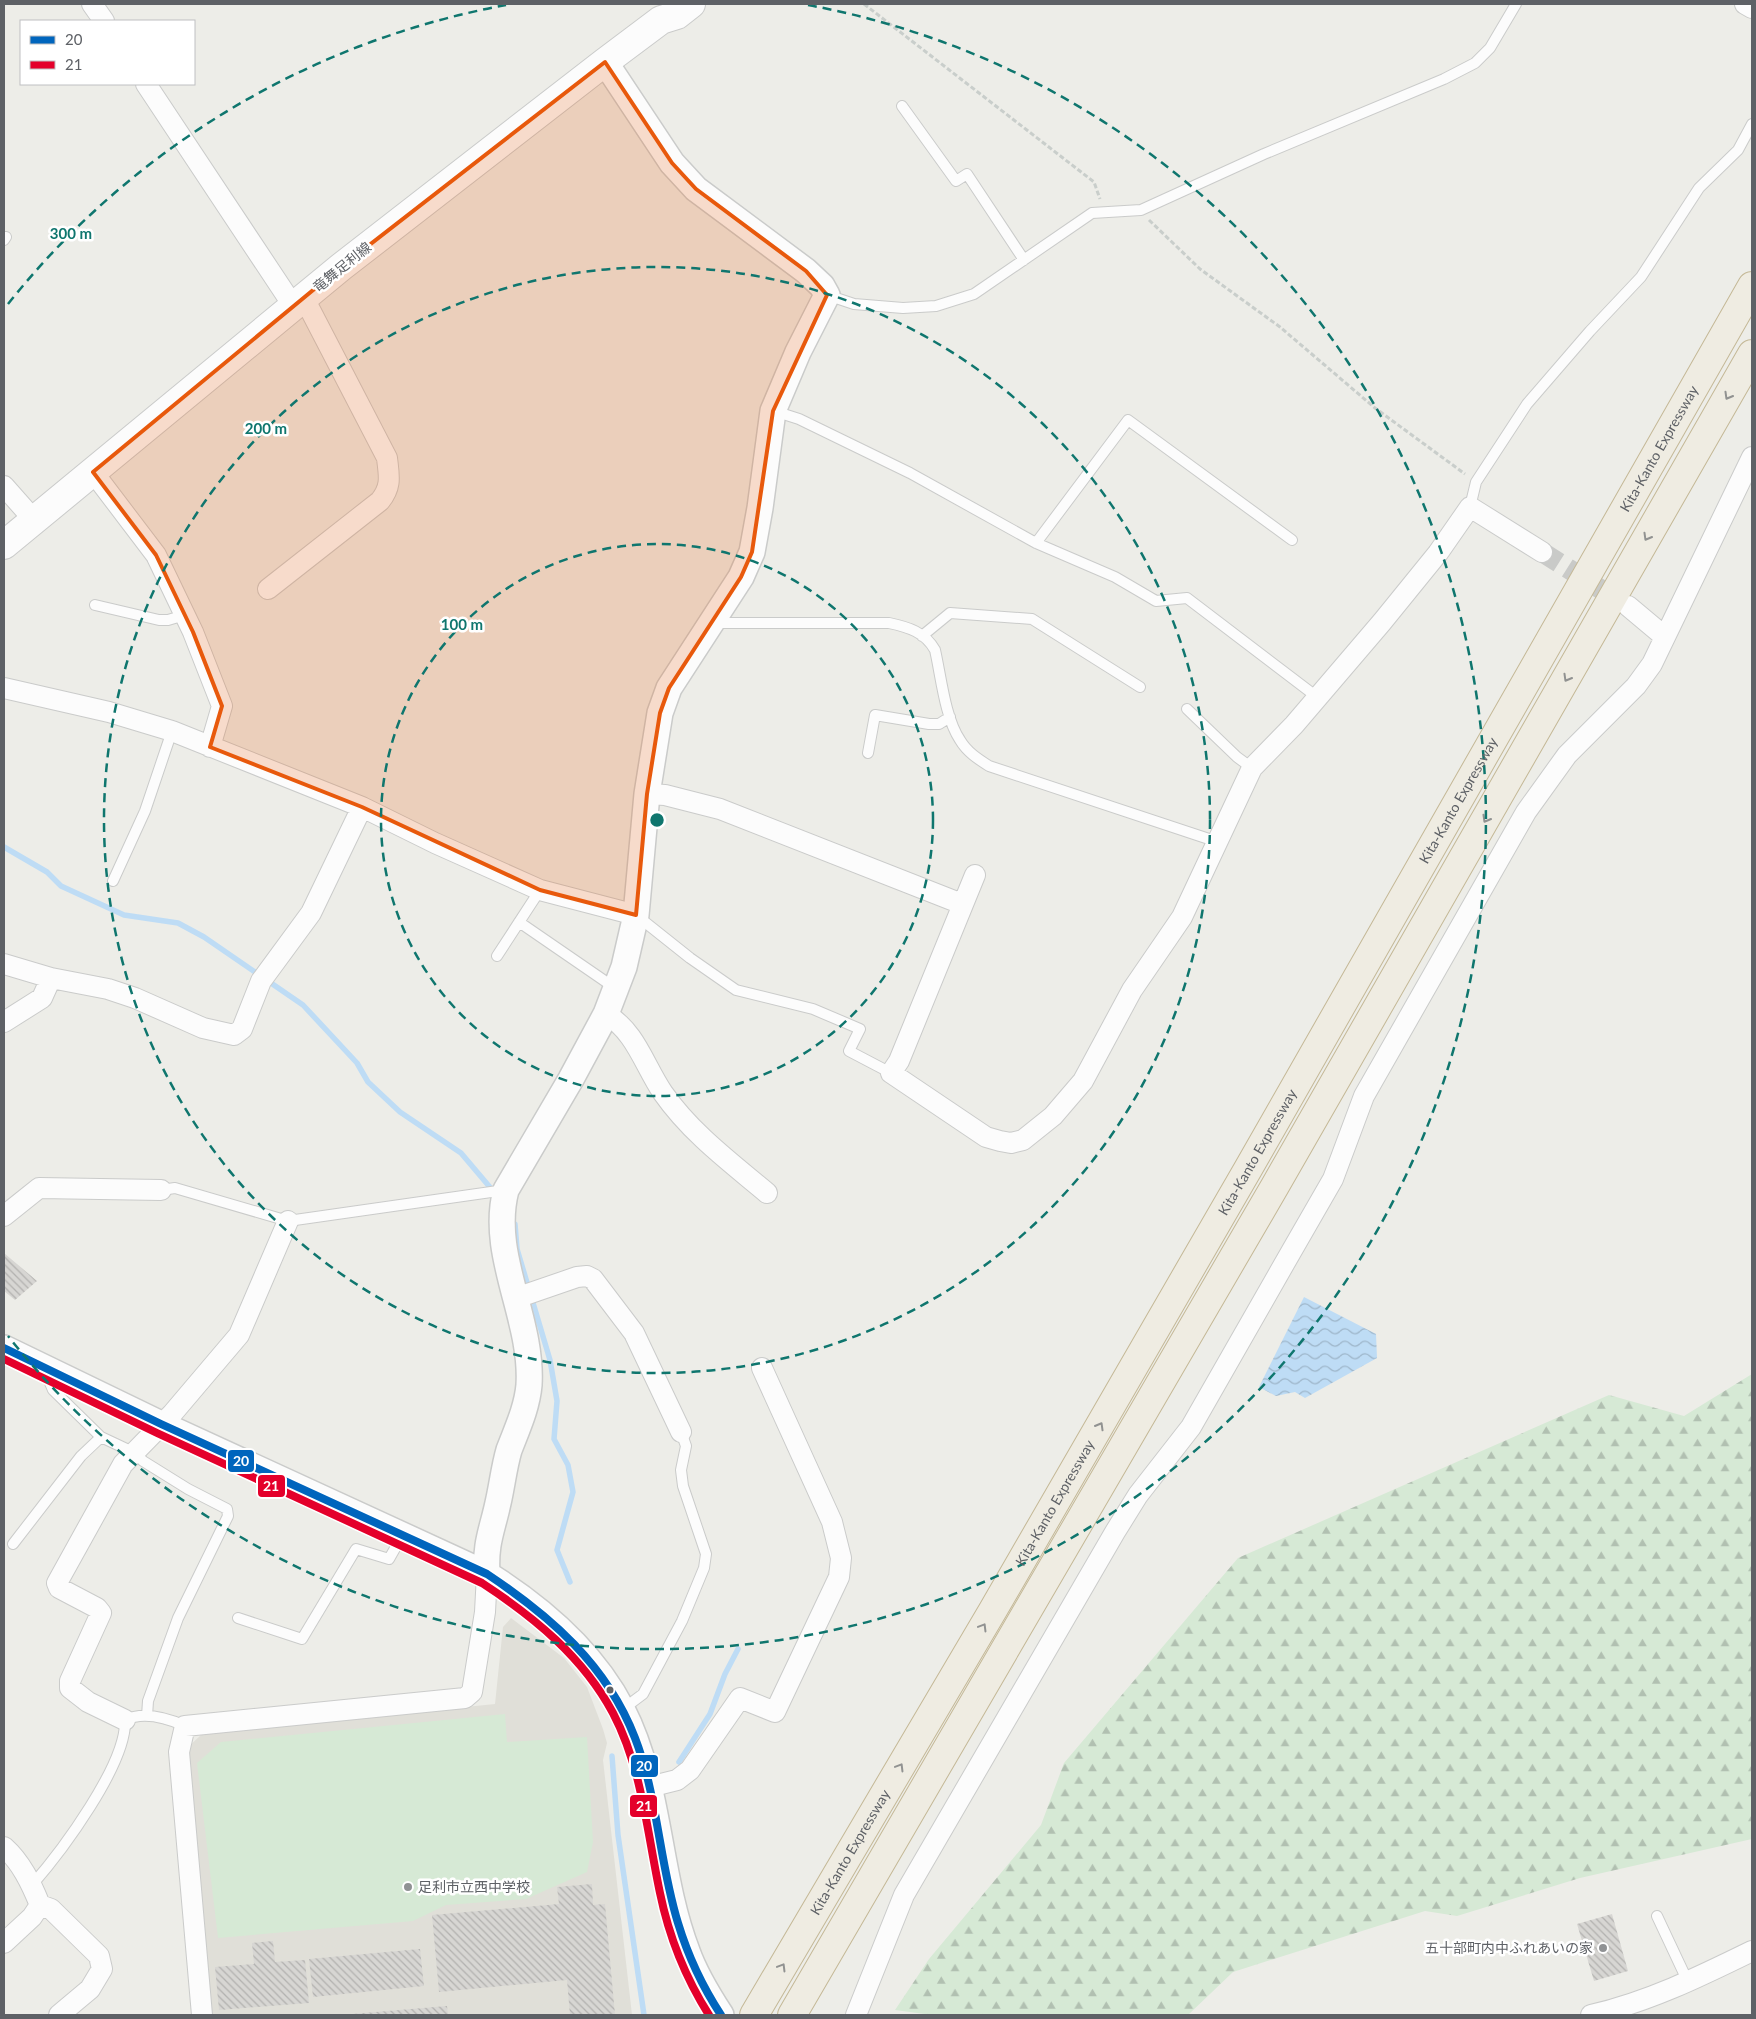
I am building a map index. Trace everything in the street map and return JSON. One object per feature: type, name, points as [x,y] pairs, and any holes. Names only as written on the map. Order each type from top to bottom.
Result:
[{"type":"highway","name":"Kita-Kanto Expressway","points":[[756,2012],[993,1610],[1288,1100],[1752,286]]},
{"type":"highway","points":[[792,2015],[1280,1177],[1752,354]]},
{"type":"main road","name":"竜舞足利線","points":[[4,545],[341,267],[605,62],[661,20],[677,15],[691,4]]},
{"type":"street","points":[[92,4],[103,20]]},
{"type":"street","points":[[1745,4],[1752,8]]},
{"type":"street","points":[[202,2015],[179,1752],[185,1726],[465,1698],[472,1692],[485,1612],[487,1542],[496,1512],[509,1451],[520,1425],[529,1386],[528,1358],[500,1224],[506,1190],[571,1079],[606,1014],[616,989],[631,945],[636,915],[647,794],[656,731],[666,696],[685,661],[714,620],[740,577],[752,552],[760,508],[772,411],[798,352],[827,295],[822,286],[806,271],[696,189],[672,163],[605,62]]},
{"type":"street","points":[[147,85],[299,303],[387,458],[388,491],[380,501],[268,589]]},
{"type":"street","points":[[856,2015],[904,1895],[1114,1532],[1138,1495],[1191,1427],[1333,1178],[1364,1096],[1394,1040],[1526,812],[1567,755],[1636,686],[1652,664],[1752,457]]},
{"type":"street","points":[[93,472],[156,555],[185,615],[222,706],[210,747]]},
{"type":"street","points":[[4,486],[34,520]]},
{"type":"street","points":[[975,874],[899,1061],[891,1073],[986,1137],[1011,1143],[1023,1140],[1039,1129],[1067,1102],[1083,1081],[1132,990],[1182,918],[1252,768],[1317,697],[1438,553],[1470,507],[1542,552]]},
{"type":"street","points":[[1628,606],[1665,637]]},
{"type":"street","points":[[4,688],[109,712],[172,731],[362,807],[435,843],[540,890],[636,915]]},
{"type":"street","points":[[647,794],[665,795],[720,808],[962,904]]},
{"type":"street","points":[[4,964],[51,978],[108,989],[135,998],[203,1028],[234,1035],[242,1029],[261,981],[312,912],[362,807]]},
{"type":"street","points":[[4,1022],[42,998],[51,978]]},
{"type":"street","points":[[606,1014],[617,1021],[639,1048],[662,1092],[682,1116],[708,1144],[767,1193]]},
{"type":"street","points":[[4,1216],[39,1188],[161,1190]]},
{"type":"street","points":[[125,1720],[88,1702],[70,1688],[70,1681],[101,1614],[97,1608],[59,1588],[57,1582],[123,1464],[172,1414],[239,1335],[288,1221]]},
{"type":"street","points":[[516,1298],[577,1277],[587,1276],[593,1279],[634,1333],[682,1432]]},
{"type":"street","points":[[4,1348],[161,1424],[487,1574],[533,1605],[572,1640],[599,1674],[622,1709],[637,1746],[649,1786],[676,1912],[687,1951],[703,1986],[721,2015]]},
{"type":"street","points":[[649,1786],[677,1780],[690,1770],[740,1698],[774,1712],[839,1577],[840,1558],[832,1522],[762,1368]]},
{"type":"street","points":[[4,1847],[14,1856],[32,1885],[40,1905],[51,1909],[99,1956],[102,1969],[90,1989],[59,2015]]},
{"type":"street","points":[[4,1943],[32,1917],[40,1905]]},
{"type":"street","points":[[1591,2015],[1626,2011],[1752,1951]]},
{"type":"lane","points":[[827,295],[854,304],[878,307],[936,306],[974,294],[990,286],[1074,223],[1092,213],[1141,210],[1264,154],[1444,79],[1475,63],[1490,48],[1516,4]]},
{"type":"lane","points":[[902,106],[956,181],[967,174],[1024,260]]},
{"type":"lane","points":[[1470,507],[1476,482],[1527,404],[1590,331],[1641,277],[1699,188],[1738,150],[1752,124]]},
{"type":"lane","points":[[772,411],[799,419],[901,469],[1036,543],[1115,577],[1156,601],[1188,598],[1317,697]]},
{"type":"lane","points":[[1036,543],[1128,420],[1292,540]]},
{"type":"lane","points":[[95,604],[159,620],[168,620],[185,615]]},
{"type":"lane","points":[[922,636],[950,613],[1032,619],[1140,687]]},
{"type":"lane","points":[[714,620],[723,623],[889,623],[912,628],[930,641],[935,650],[950,718],[959,740],[971,753],[989,766],[1218,842]]},
{"type":"lane","points":[[1188,708],[1237,757],[1252,768]]},
{"type":"lane","points":[[868,753],[874,715],[929,724],[939,724],[950,718]]},
{"type":"lane","points":[[114,881],[145,811],[172,731]]},
{"type":"lane","points":[[497,956],[540,890]]},
{"type":"lane","points":[[636,915],[690,958],[736,990],[812,1010],[860,1029],[850,1051],[891,1073]]},
{"type":"lane","points":[[519,922],[616,989]]},
{"type":"lane","points":[[161,1190],[174,1188],[288,1221],[506,1190]]},
{"type":"lane","points":[[52,1371],[50,1383],[53,1390],[101,1437],[135,1453],[143,1461],[188,1489],[227,1509],[228,1516],[178,1618],[148,1701],[147,1716]]},
{"type":"lane","points":[[622,1709],[642,1694],[682,1621],[704,1568],[706,1554],[684,1486],[681,1470],[686,1446],[682,1432]]},
{"type":"lane","points":[[14,1544],[82,1456],[101,1437]]},
{"type":"lane","points":[[238,1618],[302,1639],[356,1549],[389,1559],[403,1535]]},
{"type":"lane","points":[[32,1885],[48,1866],[106,1781],[126,1733],[125,1720],[134,1716],[147,1716],[168,1719],[185,1726]]},
{"type":"lane","points":[[1657,1916],[1688,1982]]},
{"type":"path","points":[[864,4],[1094,182],[1104,211]]},
{"type":"path","points":[[1141,210],[1170,242],[1200,269],[1280,327],[1375,408],[1476,482]]},
{"type":"highlighted area","points":[[605,62],[672,163],[696,189],[806,271],[827,295],[773,411],[752,552],[741,577],[669,688],[660,713],[647,794],[636,915],[540,890],[362,807],[210,747],[222,706],[193,632],[156,555],[93,472],[341,267]]},
{"type":"shaded area","name":"足利市立西中学校","points":[[511,1618],[564,1658],[587,1687],[603,1729],[607,1743],[603,1760],[632,2015],[211,2015],[185,1750],[202,1734],[495,1704],[503,1627]]},
{"type":"green space","points":[[1752,1374],[1752,1839],[1580,1878],[1457,1916],[1425,1911],[1233,1972],[1188,2015],[932,2015],[895,2010],[929,1959],[1041,1825],[1064,1763],[1238,1558],[1609,1395],[1684,1416]]},
{"type":"green space","points":[[505,1714],[507,1742],[587,1737],[593,1842],[587,1872],[526,1899],[446,1905],[413,1921],[218,1938],[197,1763],[221,1742]]},
{"type":"water","points":[[1304,1297],[1376,1334],[1377,1358],[1305,1398],[1295,1392],[1276,1396],[1259,1387]]},
{"type":"building","points":[[4,1253],[37,1281],[15,1300],[4,1291]]},
{"type":"building","points":[[592,1884],[593,1905],[605,1904],[615,2015],[570,2015],[567,1980],[439,1992],[432,1915],[559,1904],[557,1887]]},
{"type":"building","name":"五十部町内中ふれあいの家","points":[[1612,1914],[1628,1971],[1594,1981],[1577,1924]]},
{"type":"building","points":[[273,1941],[275,1962],[305,1960],[309,2003],[219,2010],[215,1967],[254,1964],[252,1943]]},
{"type":"building","points":[[420,1949],[424,1986],[313,1997],[309,1959]]},
{"type":"building","points":[[447,2006],[448,2015],[352,2015],[352,2014]]},
{"type":"waterway","points":[[4,847],[47,872],[61,886],[124,915],[178,923],[204,937],[303,1005],[357,1063],[368,1082],[400,1112],[461,1153],[494,1192]]},
{"type":"waterway","points":[[515,1224],[517,1249],[550,1360],[557,1401],[554,1439],[568,1465],[573,1492],[557,1550],[570,1582]]},
{"type":"waterway","points":[[679,1762],[710,1714],[725,1674],[738,1649]]},
{"type":"waterway","points":[[612,1756],[618,1835],[644,2015]]},
{"type":"tunnel","points":[[1542,552],[1624,604]]},
{"type":"transit line","name":"20","points":[[4,1348],[161,1424],[487,1574],[533,1607],[554,1625],[574,1644],[609,1687],[635,1738],[649,1783],[666,1877],[678,1923],[696,1970],[721,2015]]},
{"type":"transit line","name":"21","points":[[4,1359],[157,1433],[482,1583],[520,1610],[556,1640],[572,1656],[601,1693],[623,1734],[637,1778],[668,1925],[685,1971],[709,2015]]},
{"type":"place","name":"足利市立西中学校","points":[[408,1887]]},
{"type":"place","name":"五十部町内中ふれあいの家","points":[[1603,1948]]}]
